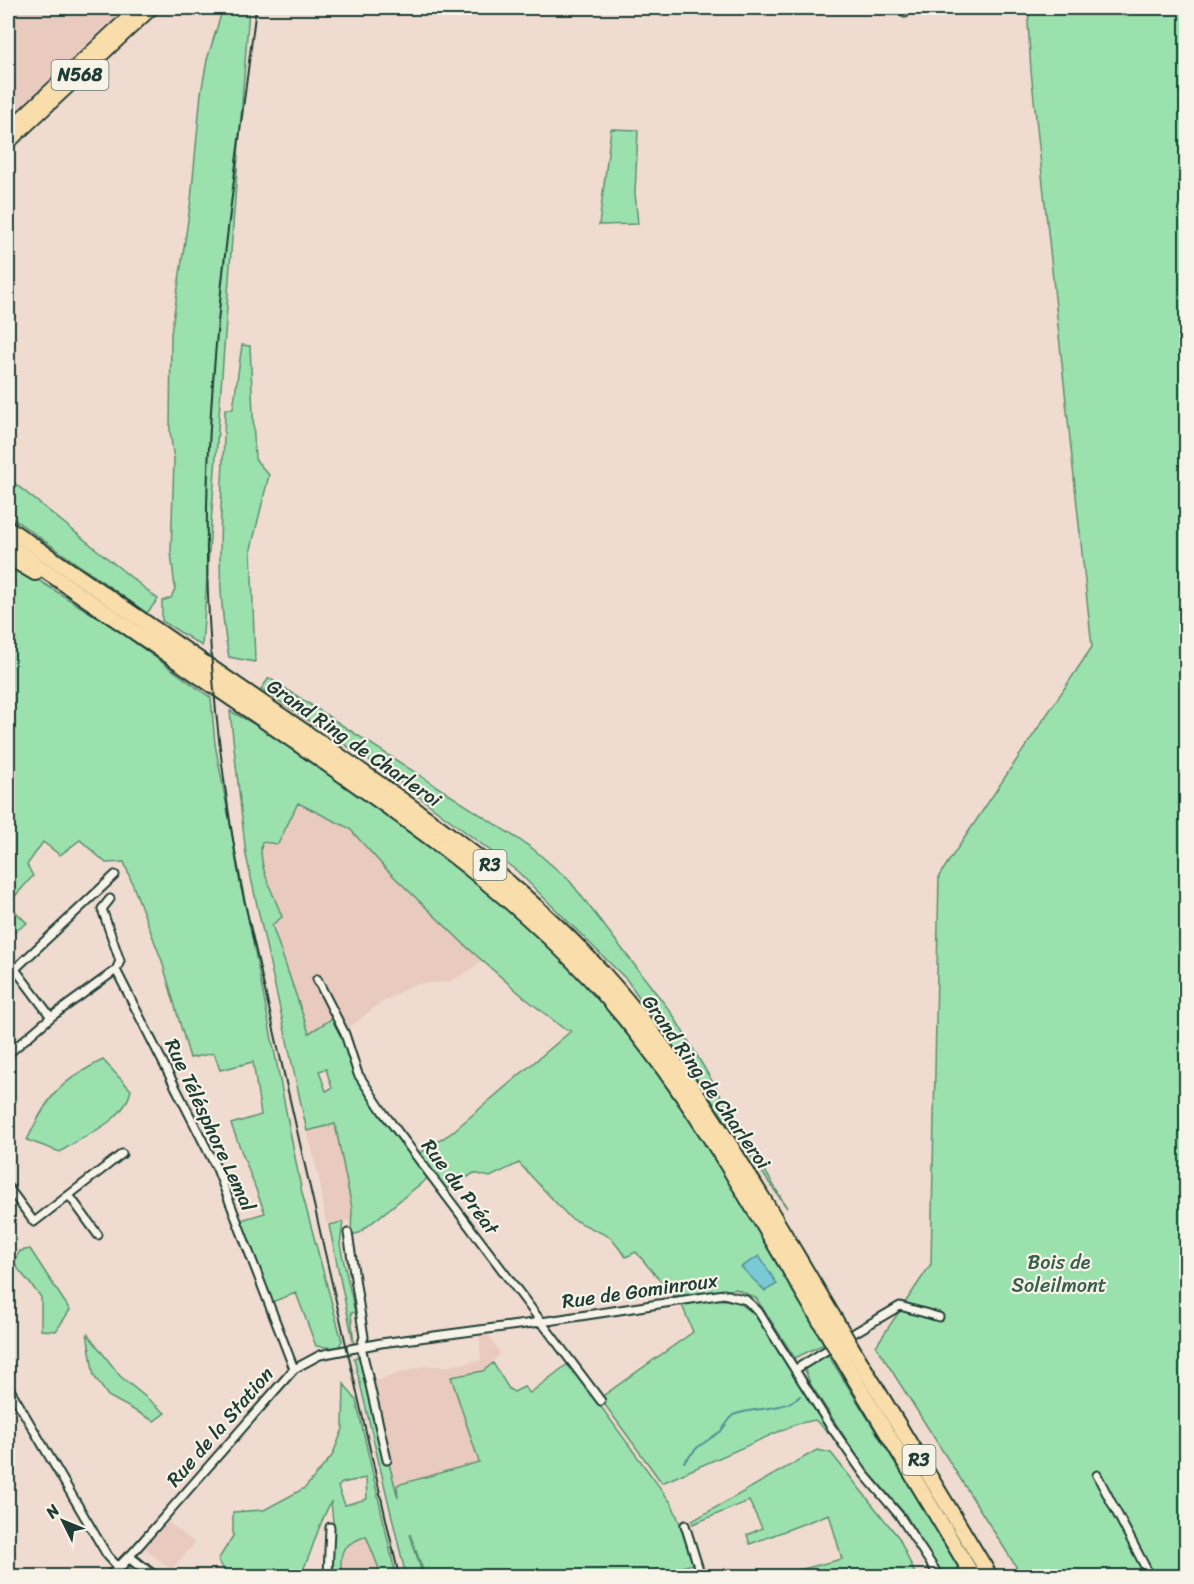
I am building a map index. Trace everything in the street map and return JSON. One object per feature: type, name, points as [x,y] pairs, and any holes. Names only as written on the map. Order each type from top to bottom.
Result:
[{"type":"highway","name":"N568","points":[[8,130],[138,8]]},
{"type":"highway","name":"N568","points":[[8,143],[152,8]]},
{"type":"highway","name":"Grand Ring de Charleroi","points":[[8,528],[436,823],[494,868],[568,936],[603,973],[667,1052],[724,1138],[973,1576]]},
{"type":"highway","name":"Grand Ring de Charleroi","points":[[8,544],[402,815],[483,878],[559,947],[592,981],[656,1060],[990,1576]]},
{"type":"highway","points":[[8,557],[43,578],[65,584]]},
{"type":"street","points":[[51,1017],[11,968],[115,875]]},
{"type":"street","name":"Rue Télésphore Lemal","points":[[110,899],[102,909],[120,961],[116,970],[217,1169],[294,1369]]},
{"type":"street","points":[[8,1054],[51,1017],[116,970]]},
{"type":"street","name":"Rue du Préat","points":[[317,979],[345,1034],[358,1074],[601,1401]]},
{"type":"street","points":[[8,1187],[34,1222],[122,1154]]},
{"type":"street","points":[[69,1195],[98,1235]]},
{"type":"street","points":[[348,1233],[364,1337],[361,1346],[387,1460]]},
{"type":"street","name":"Rue de Gominroux","points":[[381,1343],[541,1322],[724,1294],[746,1300],[758,1311],[835,1433],[864,1474],[899,1515],[939,1576]]},
{"type":"street","points":[[796,1369],[888,1311],[900,1306],[939,1317]]},
{"type":"street","name":"Rue de la Station","points":[[111,1576],[294,1369],[313,1357],[381,1343]]},
{"type":"street","points":[[8,1386],[106,1555],[119,1568]]},
{"type":"street","points":[[1097,1475],[1150,1576]]},
{"type":"street","points":[[685,1525],[701,1576]]},
{"type":"street","points":[[328,1576],[330,1527]]},
{"type":"street","points":[[129,1557],[153,1576]]},
{"type":"shaded area","points":[[8,8],[125,8],[8,118]]},
{"type":"shaded area","points":[[298,803],[349,828],[385,868],[481,960],[469,971],[449,982],[414,984],[376,1006],[346,1030],[309,1033],[272,925],[282,917],[261,861],[260,848],[261,841],[278,844]]},
{"type":"shaded area","points":[[335,1124],[352,1208],[352,1220],[326,1223],[319,1177],[307,1131]]},
{"type":"shaded area","points":[[485,1329],[500,1354],[483,1371],[451,1377],[479,1462],[393,1486],[372,1382],[423,1366],[449,1366],[481,1360],[479,1330]]},
{"type":"shaded area","points":[[168,1522],[195,1543],[171,1570],[145,1548]]},
{"type":"shaded area","points":[[366,1536],[382,1576],[341,1576],[341,1551],[347,1544]]},
{"type":"green space","points":[[223,8],[249,8],[202,646],[162,621],[162,601],[171,598],[175,589],[171,552],[174,460],[170,431],[171,334],[191,200],[201,93],[207,60]]},
{"type":"green space","name":"Bois de Soleilmont","points":[[1031,8],[1186,8],[1186,1576],[1022,1576],[876,1346],[931,1264],[939,876],[1092,647],[1031,71],[1028,21]]},
{"type":"green space","points":[[611,129],[638,130],[635,193],[638,224],[599,225]]},
{"type":"green space","points":[[242,345],[250,346],[255,459],[269,475],[251,549],[255,662],[229,657],[221,596],[220,533],[225,409],[233,409]]},
{"type":"green space","points":[[8,478],[158,599],[147,613],[8,515]]},
{"type":"green space","points":[[8,561],[116,629],[211,698],[215,744],[302,1193],[342,1341],[338,1348],[316,1346],[296,1293],[269,1303],[241,1220],[265,1213],[231,1124],[261,1115],[253,1062],[220,1070],[214,1053],[190,1058],[162,961],[124,862],[106,863],[80,840],[60,855],[43,842],[27,865],[33,876],[8,904]]},
{"type":"green space","points":[[269,678],[532,848],[569,880],[673,1015],[787,1208],[627,980],[517,871],[382,769],[261,689]]},
{"type":"green space","points":[[230,711],[273,734],[483,878],[581,975],[673,1090],[825,1341],[822,1345],[795,1358],[756,1298],[736,1289],[673,1296],[636,1252],[626,1257],[610,1237],[570,1218],[519,1163],[490,1177],[474,1173],[446,1190],[418,1154],[450,1134],[571,1031],[563,1028],[525,998],[469,949],[385,868],[349,828],[298,803],[278,844],[262,842],[261,851],[267,880],[282,917],[272,925],[309,1033],[336,1016],[360,1079],[429,1177],[359,1233],[351,1235],[352,1208],[335,1124],[307,1131],[246,855]],"holes":[[[326,1069],[332,1088],[326,1091],[319,1071]]]},
{"type":"green space","points":[[8,904],[27,923],[8,937]]},
{"type":"green space","points":[[103,1060],[131,1090],[120,1111],[102,1127],[60,1152],[27,1140],[41,1112],[56,1092],[75,1076]]},
{"type":"green space","points":[[343,1222],[340,1245],[355,1312],[351,1313],[354,1345],[329,1225]]},
{"type":"green space","points":[[30,1249],[70,1310],[56,1331],[41,1330],[41,1297],[15,1265],[15,1259],[20,1251]]},
{"type":"green space","points":[[717,1299],[738,1302],[762,1320],[829,1433],[815,1420],[796,1424],[662,1483],[600,1398],[693,1332],[682,1305]]},
{"type":"green space","points":[[87,1333],[120,1376],[165,1413],[154,1421],[108,1396],[94,1376]]},
{"type":"green space","points":[[827,1353],[966,1576],[941,1576],[906,1515],[862,1464],[811,1385],[803,1365]]},
{"type":"green space","points":[[361,1356],[398,1498],[397,1485],[479,1462],[451,1377],[483,1371],[493,1363],[509,1389],[514,1392],[524,1387],[530,1393],[569,1363],[672,1504],[693,1564],[677,1568],[680,1576],[425,1576],[410,1534],[423,1576],[406,1576],[354,1358]]},
{"type":"green space","points":[[344,1384],[356,1400],[396,1576],[382,1576],[366,1536],[346,1546],[341,1560],[341,1576],[332,1576],[334,1531],[331,1502],[300,1576],[221,1576],[224,1570],[218,1560],[233,1536],[233,1512],[264,1510],[305,1488],[332,1456],[343,1429]],"holes":[[[366,1478],[367,1499],[345,1505],[338,1487],[342,1483]]]},
{"type":"green space","points":[[817,1450],[831,1453],[899,1538],[916,1576],[775,1576],[842,1559],[829,1514],[750,1544],[747,1535],[762,1528],[749,1501],[693,1524],[692,1521]]},
{"type":"water","points":[[759,1256],[777,1284],[765,1291],[741,1267]]},
{"type":"waterway","points":[[684,1462],[698,1447],[721,1431],[733,1415],[786,1404],[800,1396]]},
{"type":"railway","points":[[256,8],[218,319],[209,444],[208,602],[215,697],[226,792],[241,886],[399,1576]]}]
